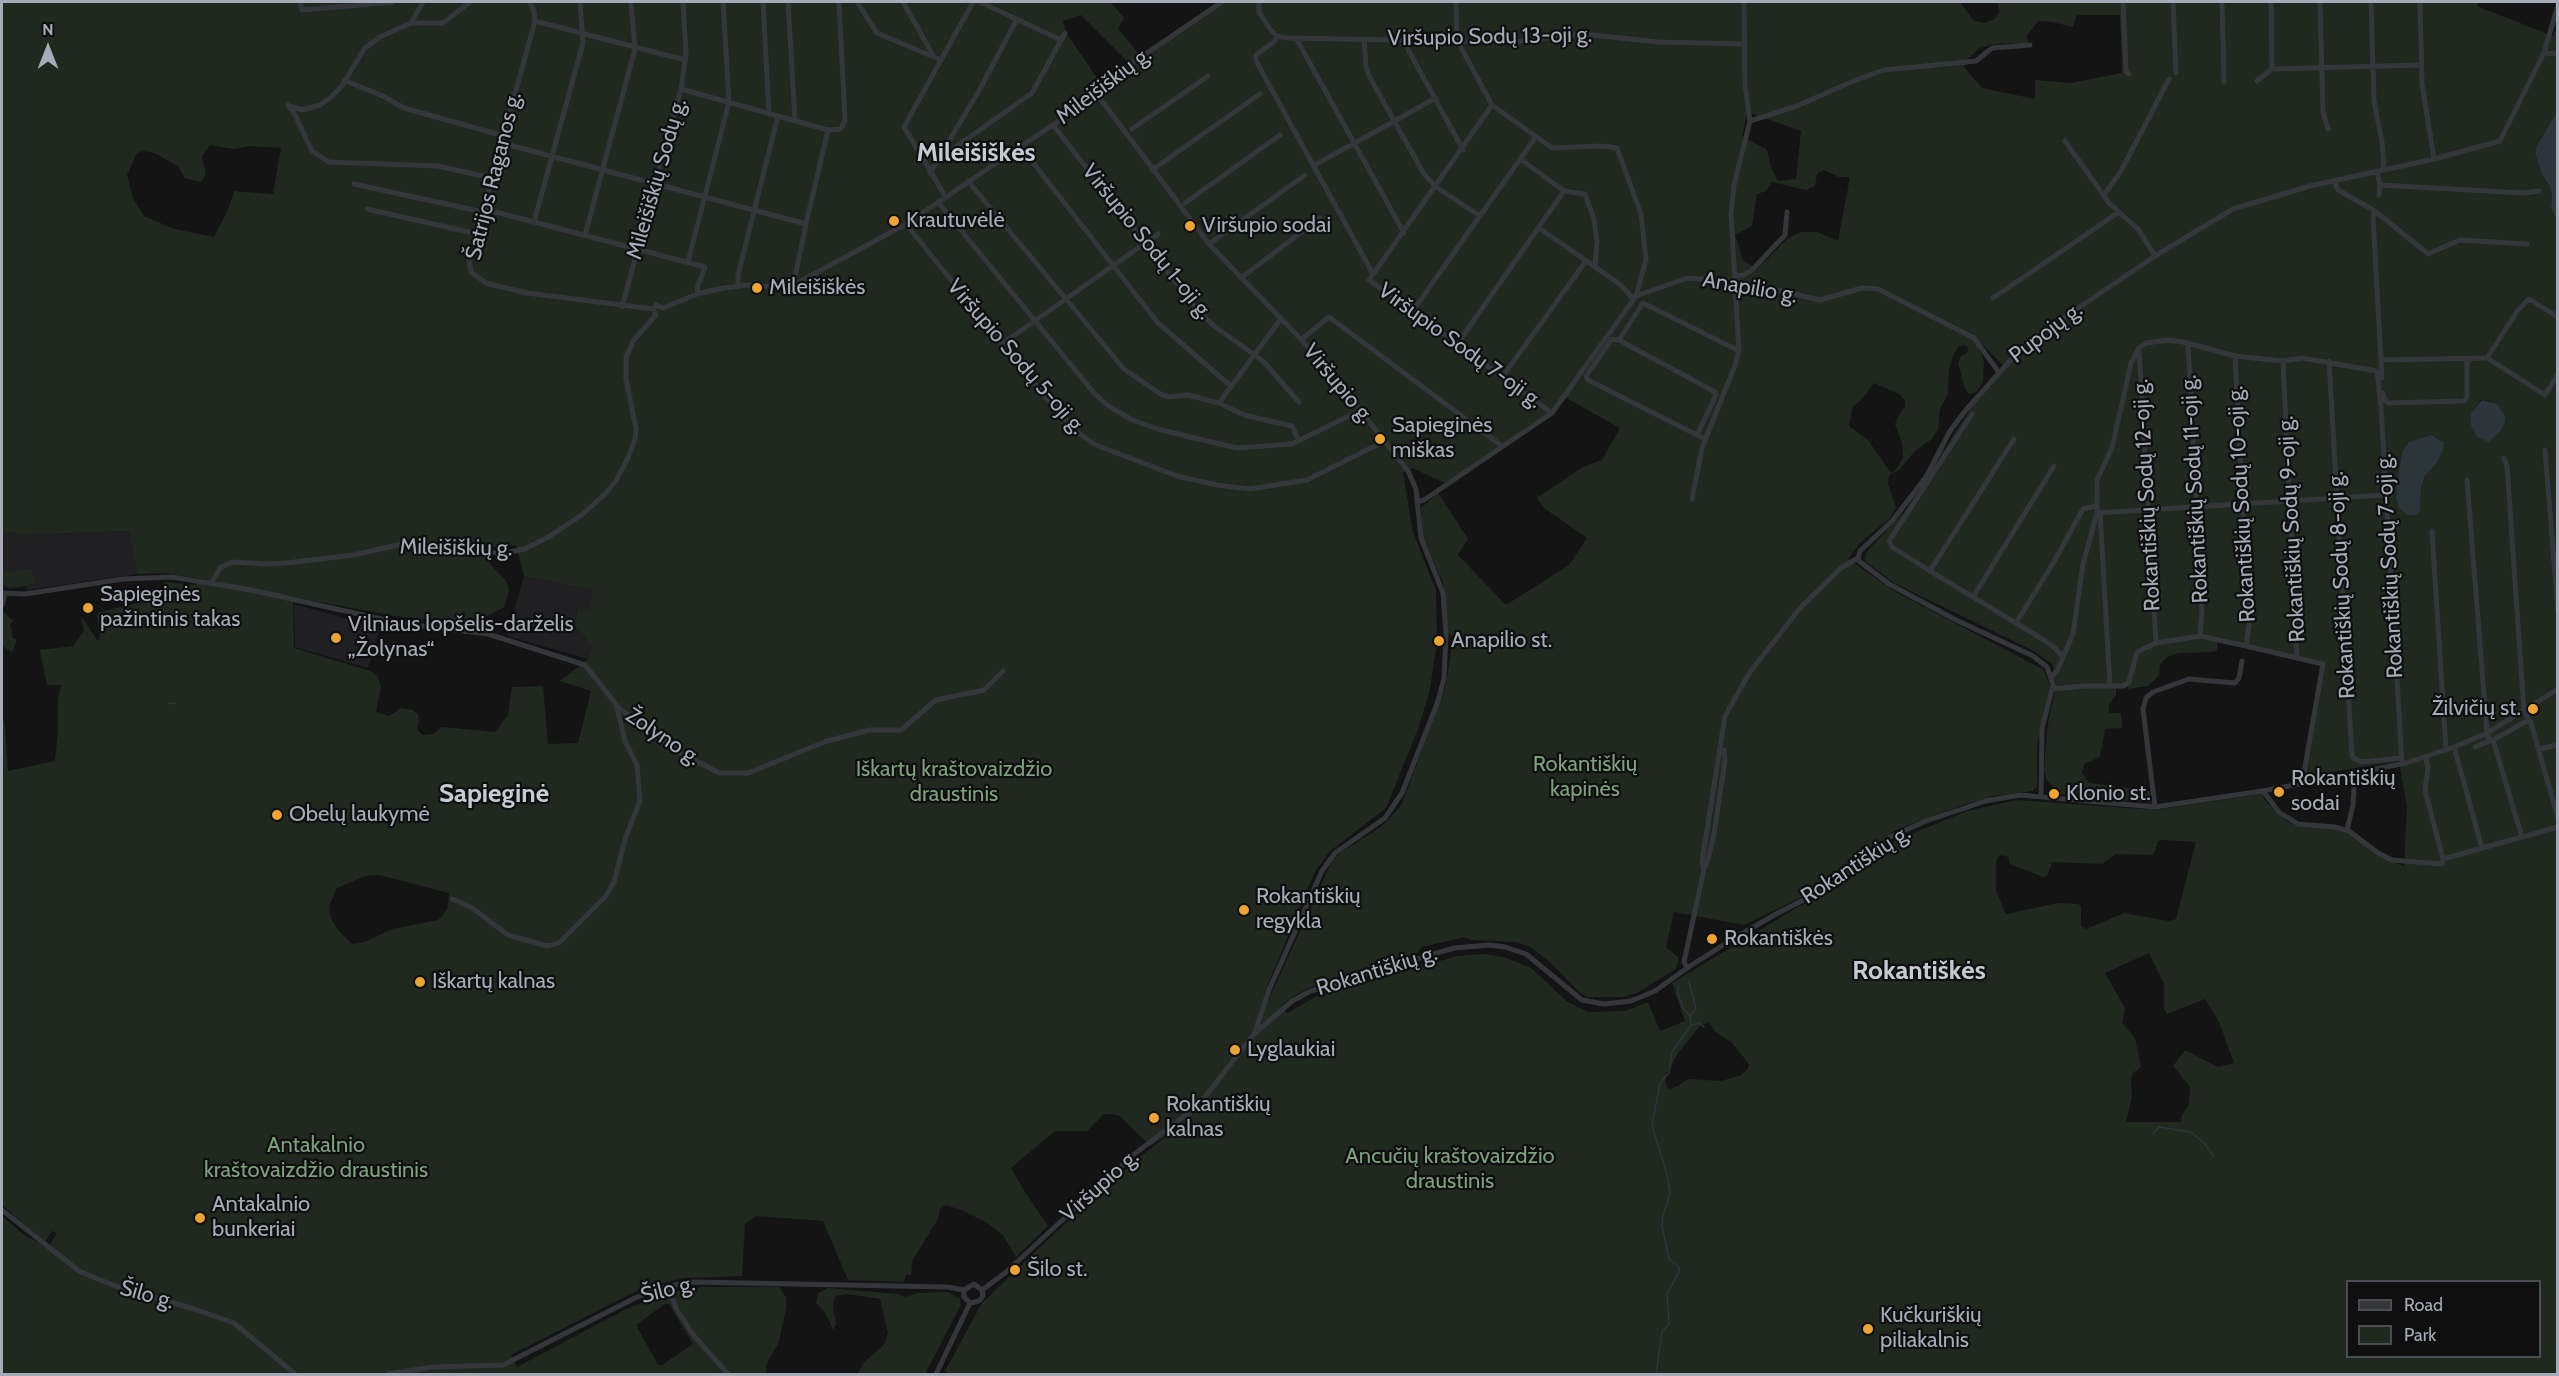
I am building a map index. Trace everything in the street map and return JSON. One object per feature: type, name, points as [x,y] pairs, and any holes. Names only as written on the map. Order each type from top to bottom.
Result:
[{"type":"street","points":[[300,2],[302,10],[393,2]]},
{"type":"street","points":[[411,23],[423,2]]},
{"type":"street","points":[[470,2],[444,23],[411,23],[369,44],[338,90],[320,105],[302,110],[288,105],[296,115],[312,152],[329,162],[438,166],[492,178]]},
{"type":"street","name":"Šatrijos Raganos g.","points":[[530,2],[535,21],[469,261],[471,272],[478,279],[527,293],[654,312]]},
{"type":"street","points":[[534,222],[583,43],[580,2]]},
{"type":"street","points":[[585,235],[635,49],[631,2]]},
{"type":"street","points":[[681,89],[685,60],[683,2]]},
{"type":"street","points":[[688,262],[729,102],[723,2]]},
{"type":"street","points":[[763,2],[769,114]]},
{"type":"street","points":[[788,2],[795,120]]},
{"type":"street","points":[[793,286],[828,130],[841,129],[845,120],[839,2]]},
{"type":"street","points":[[857,2],[877,33],[941,60]]},
{"type":"street","points":[[903,2],[933,56]]},
{"type":"street","points":[[945,196],[904,127],[973,2]]},
{"type":"street","points":[[980,2],[1061,40]]},
{"type":"street","name":"Mileišiškių g.","points":[[211,583],[222,567],[233,562],[286,563],[354,555],[402,544],[420,543],[474,552],[504,553],[525,549],[550,536],[583,514],[606,493],[616,481],[628,458],[636,429],[626,379],[626,358],[633,341],[654,312],[662,314],[663,308],[697,294],[738,285],[778,289],[793,286],[906,224],[1053,125],[1125,68],[1222,2]]},
{"type":"street","points":[[1259,2],[1260,15],[1277,36],[1271,44],[1256,55],[1256,62],[1373,274],[1463,150],[1492,105]]},
{"type":"street","points":[[1417,502],[1424,500],[1552,413],[1635,298],[1646,259],[1641,214],[1617,148],[1602,146],[1557,148],[1535,138],[1492,105],[1457,40],[1456,2]]},
{"type":"street","points":[[1692,499],[1705,439],[1739,351],[1732,196],[1750,121],[1745,85],[1744,2]]},
{"type":"street","points":[[2123,2],[2126,71],[2129,74]]},
{"type":"street","points":[[2173,2],[2176,74]]},
{"type":"street","points":[[2222,2],[2224,82]]},
{"type":"street","points":[[2271,2],[2272,69]]},
{"type":"street","points":[[2320,2],[2323,112],[2328,129]]},
{"type":"street","points":[[2371,2],[2374,102],[2382,142],[2379,195]]},
{"type":"street","points":[[2420,2],[2424,107],[2434,159]]},
{"type":"street","name":"Pupojų g.","points":[[1687,968],[1684,962],[1704,869],[1702,862],[1723,743],[1725,716],[1750,672],[1808,600],[1841,567],[1858,558],[1860,550],[1893,520],[1926,477],[1950,431],[1998,371],[2025,344],[2155,256],[2233,209],[2334,181],[2434,159],[2500,141],[2555,29],[2558,5]]},
{"type":"street","points":[[930,173],[1017,19]]},
{"type":"street","points":[[535,21],[635,49],[685,60]]},
{"type":"street","points":[[940,158],[1032,93],[1065,33]]},
{"type":"street","name":"Viršupio Sodų 13-oji g.","points":[[1277,36],[1404,42],[1457,40],[1512,42],[1582,34],[1659,42],[1744,44]]},
{"type":"street","points":[[1296,38],[1404,233]]},
{"type":"street","points":[[1364,40],[1369,76],[1424,174],[1436,187],[1480,216]]},
{"type":"street","points":[[1404,42],[1463,150]]},
{"type":"street","points":[[1750,121],[1797,106],[1884,70],[1976,61],[1992,48],[2030,45]]},
{"type":"street","points":[[2544,53],[2558,54]]},
{"type":"street","points":[[2257,81],[2272,69],[2421,64]]},
{"type":"street","points":[[1132,129],[1208,76]]},
{"type":"street","points":[[2104,195],[2121,171],[2169,79]]},
{"type":"street","points":[[344,80],[385,97],[404,108],[504,136]]},
{"type":"street","name":"Mileišiškių Sodų g.","points":[[621,307],[681,89],[828,130]]},
{"type":"street","name":"Viršupio g.","points":[[1096,93],[1209,244],[1319,358],[1411,474],[1416,489],[1419,530],[1441,586],[1444,603],[1446,663],[1437,704],[1402,793],[1391,813],[1378,825],[1335,853],[1322,871],[1269,990],[1254,1034]]},
{"type":"street","points":[[1152,170],[1260,94]]},
{"type":"street","points":[[1313,166],[1436,98]]},
{"type":"street","points":[[738,285],[738,275],[778,116]]},
{"type":"street","name":"Viršupio Sodų 1-oji g.","points":[[1053,125],[1200,313],[1256,356],[1299,402]]},
{"type":"street","points":[[1185,203],[1280,135]]},
{"type":"street","points":[[1412,312],[1535,138]]},
{"type":"street","points":[[2065,141],[2104,195],[2139,230],[2155,256]]},
{"type":"street","points":[[502,143],[806,224]]},
{"type":"street","points":[[1020,146],[1158,323],[1231,386]]},
{"type":"street","points":[[1520,159],[1564,191],[1583,192],[1589,204],[1597,241],[1595,267]]},
{"type":"street","points":[[1209,244],[1305,175]]},
{"type":"street","points":[[968,181],[1133,376],[1166,397],[1188,395],[1219,403],[1244,415],[1292,426],[1299,441]]},
{"type":"street","points":[[2334,181],[2337,190],[2375,211],[2428,254],[2460,240],[2527,244]]},
{"type":"street","points":[[354,184],[483,210],[688,262],[706,268],[698,285],[697,294]]},
{"type":"street","points":[[2380,185],[2524,194],[2540,191]]},
{"type":"street","points":[[1458,343],[1564,191]]},
{"type":"street","points":[[938,202],[1101,400],[1132,420],[1161,430],[1233,448],[1282,446],[1299,441],[1361,410]]},
{"type":"street","points":[[367,210],[477,234]]},
{"type":"street","points":[[2375,211],[2373,217],[2381,360],[2386,403],[2464,401],[2468,397],[2467,357]]},
{"type":"street","points":[[1736,278],[1752,270],[1785,235],[1787,212]]},
{"type":"street","points":[[1994,298],[2119,212]]},
{"type":"street","points":[[1241,278],[1320,218]]},
{"type":"street","name":"Viršupio Sodų 5-oji g.","points":[[906,224],[1002,344],[1086,440],[1158,469],[1216,486],[1250,489],[1307,480],[1385,441]]},
{"type":"street","points":[[1539,228],[1621,285],[1635,298]]},
{"type":"street","points":[[1002,344],[1158,234]]},
{"type":"street","points":[[1503,376],[1586,261]]},
{"type":"street","name":"Viršupio Sodų 7-oji g.","points":[[1373,274],[1369,280],[1552,413]]},
{"type":"street","name":"Anapilio g.","points":[[1635,298],[1687,278],[1736,278],[1820,300],[1862,288],[1878,289],[1974,338],[1998,371]]},
{"type":"street","points":[[2487,358],[2518,310],[2529,299],[2558,317]]},
{"type":"street","points":[[1618,340],[1638,307],[1643,303],[1739,351]]},
{"type":"street","points":[[1301,340],[1329,317],[1502,446]]},
{"type":"street","points":[[1219,403],[1256,356],[1280,320]]},
{"type":"street","points":[[1615,325],[1624,332]]},
{"type":"street","points":[[1697,435],[1716,395],[1715,392],[1618,340],[1612,339],[1586,376],[1588,380],[1697,435],[1705,439]]},
{"type":"street","points":[[2052,689],[2110,686],[2099,513],[2095,506],[2097,480],[2112,448],[2131,363],[2139,348],[2146,343],[2168,340],[2235,356],[2283,361],[2298,358],[2329,362]]},
{"type":"street","name":"Rokantiškių Sodų 11-oji g.","points":[[2187,343],[2202,609],[2200,636]]},
{"type":"street","name":"Rokantiškių Sodų 12-oji g.","points":[[2139,348],[2156,643]]},
{"type":"street","name":"Rokantiškių Sodų 10-oji g.","points":[[2110,686],[2127,684],[2137,652],[2156,643],[2200,636],[2246,646],[2249,625],[2235,356]]},
{"type":"street","points":[[2381,360],[2487,358],[2545,395],[2558,374]]},
{"type":"street","name":"Rokantiškių Sodų 9-oji g.","points":[[2283,361],[2297,658],[2322,664],[2302,784]]},
{"type":"street","name":"Rokantiškių Sodų 7-oji g.","points":[[2329,362],[2374,370],[2378,374],[2401,761]]},
{"type":"street","name":"Rokantiškių Sodų 8-oji g.","points":[[2329,362],[2352,757],[2361,762],[2401,761]]},
{"type":"street","points":[[1972,414],[1889,542],[1892,547],[2055,648],[2062,656]]},
{"type":"street","points":[[1930,571],[2014,439]]},
{"type":"street","points":[[2545,450],[2558,612]]},
{"type":"street","points":[[2504,458],[2507,466],[2524,711],[2539,749],[2558,818]]},
{"type":"street","points":[[1973,597],[2054,466]]},
{"type":"street","points":[[2467,480],[2487,732],[2522,837]]},
{"type":"street","points":[[2099,513],[2196,505],[2385,495]]},
{"type":"street","points":[[2016,623],[2083,509],[2095,506]]},
{"type":"street","points":[[2052,675],[2073,634],[2083,564],[2099,513]]},
{"type":"street","points":[[2432,531],[2446,750]]},
{"type":"street","points":[[1858,558],[1902,592],[2042,661],[2052,675],[2052,689],[2043,729],[2042,796]]},
{"type":"street","name":"Žolyno g.","points":[[3,593],[25,594],[144,577],[172,577],[211,583],[399,623],[488,634],[585,665],[616,704],[681,753],[719,773],[748,773],[827,741],[870,730],[902,730],[936,700],[984,690],[1003,671]]},
{"type":"street","points":[[2,605],[3,593]]},
{"type":"street","points":[[2246,646],[2297,658]]},
{"type":"street","points":[[2155,807],[2143,709],[2145,698],[2153,692],[2182,680],[2235,683],[2239,678],[2242,661]]},
{"type":"street","name":"Rokantiškių g.","points":[[1240,1054],[1254,1034],[1292,1001],[1311,991],[1466,946],[1490,945],[1514,949],[1542,966],[1582,1000],[1604,1004],[1630,1001],[1647,996],[1687,968],[1776,914],[1823,890],[1897,833],[1985,801],[2007,796],[2042,796],[2155,807],[2302,784],[2401,761],[2426,758],[2487,732],[2558,689]]},
{"type":"street","points":[[452,899],[471,907],[508,935],[547,946],[559,943],[606,896],[614,882],[626,836],[640,801],[636,763],[625,741],[616,704]]},
{"type":"street","points":[[2475,747],[2529,720]]},
{"type":"street","points":[[2539,749],[2558,745]]},
{"type":"street","points":[[2454,747],[2482,848]]},
{"type":"street","points":[[2426,758],[2428,768],[2424,783],[2425,790],[2442,861]]},
{"type":"street","points":[[2347,830],[2353,805],[2355,773]]},
{"type":"street","points":[[2263,791],[2279,812],[2293,822],[2300,825],[2347,830],[2378,853],[2392,860],[2442,861],[2558,827]]},
{"type":"street","name":"Viršupio g.","points":[[936,1374],[970,1303],[976,1303],[981,1299],[982,1290],[1006,1272],[1134,1155],[1198,1106],[1240,1054]]},
{"type":"street","name":"Šilo g.","points":[[2,1210],[79,1271],[115,1286],[234,1323],[295,1374]]},
{"type":"street","name":"Šilo g.","points":[[388,1374],[426,1367],[503,1365],[625,1302],[666,1286],[704,1281],[948,1287],[964,1290]]},
{"type":"street","points":[[970,1303],[964,1297],[964,1290],[974,1284],[982,1290]]},
{"type":"street","points":[[666,1286],[674,1305],[694,1336],[728,1374]]},
{"type":"shaded area","points":[[2557,112],[2557,219],[2551,208],[2550,187],[2542,174],[2535,153],[2536,147]]},
{"type":"shaded area","points":[[2482,400],[2497,404],[2505,416],[2501,430],[2489,442],[2477,437],[2471,425],[2471,414]]},
{"type":"shaded area","points":[[2431,435],[2444,442],[2443,449],[2438,461],[2425,476],[2421,488],[2420,511],[2415,515],[2407,515],[2399,507],[2396,498],[2403,451],[2409,442]]},
{"type":"shaded area","points":[[2,531],[21,535],[129,531],[137,574],[27,590],[27,586],[33,583],[30,568],[2,572]]},
{"type":"shaded area","points":[[524,576],[594,590],[590,610],[578,608],[575,625],[592,647],[588,659],[507,636]]},
{"type":"shaded area","name":"Vilniaus lopšelis-darželis „Žolynas“","points":[[294,604],[380,628],[368,668],[295,647]]},
{"type":"green space","points":[[2,2],[1111,2],[1124,18],[1118,29],[1140,55],[1217,2],[1960,2],[1974,21],[1984,23],[1995,19],[1999,12],[1998,2],[2477,2],[2477,6],[2553,36],[2557,28],[2557,112],[2536,147],[2535,153],[2542,174],[2550,187],[2551,208],[2558,219],[2557,1374],[951,1374],[945,1371],[982,1303],[1137,1159],[1178,1128],[1150,1146],[1120,1116],[1104,1114],[1087,1131],[1055,1131],[1011,1168],[1048,1226],[1016,1257],[1003,1235],[986,1222],[946,1205],[940,1209],[938,1219],[912,1261],[911,1275],[906,1275],[904,1282],[848,1280],[823,1221],[756,1216],[745,1224],[742,1276],[684,1278],[642,1288],[511,1355],[517,1367],[626,1309],[671,1292],[701,1287],[779,1287],[786,1297],[786,1308],[779,1342],[766,1365],[766,1374],[2,1374],[2,1216],[23,1234],[48,1248],[57,1233],[52,1231],[45,1242],[2,1205],[2,715],[5,725],[8,771],[55,761],[58,698],[61,685],[47,685],[40,650],[73,646],[84,631],[81,616],[98,641],[100,636],[97,616],[99,612],[164,597],[164,582],[195,585],[202,579],[166,573],[137,574],[129,531],[21,535],[2,531]],"holes":[[[1081,15],[1128,62],[1099,81],[1067,34],[1063,21]],[[2077,15],[2120,15],[2122,73],[2070,83],[2035,80],[2035,99],[1982,88],[1964,67],[1965,61],[1980,48],[1995,44],[2028,43],[2027,36],[2038,21],[2073,27]],[[1748,112],[1801,131],[1796,179],[1778,181],[1771,168],[1767,150],[1742,136]],[[210,145],[234,149],[249,146],[281,148],[273,194],[234,191],[228,210],[214,237],[174,229],[144,216],[133,198],[127,175],[137,153],[144,151],[154,153],[178,166],[185,178],[201,182],[206,174],[202,157]],[[1824,170],[1839,177],[1850,177],[1838,241],[1817,232],[1801,232],[1787,239],[1757,269],[1743,260],[1735,235],[1752,226],[1757,194],[1766,191],[1772,182],[1806,190],[1815,186],[1817,174]],[[1965,345],[1968,348],[1968,352],[1961,356],[1958,363],[1965,389],[1969,394],[1976,392],[1983,382],[1984,361],[1978,345],[1983,345],[2005,367],[1970,409],[1905,511],[1867,551],[1866,562],[1894,583],[2034,651],[2053,665],[2055,691],[2048,723],[2044,770],[2047,780],[2058,794],[2152,803],[2150,791],[2089,783],[2082,773],[2084,764],[2100,757],[2105,729],[2122,728],[2121,713],[2109,713],[2109,705],[2116,695],[2116,688],[2129,683],[2128,689],[2148,686],[2159,675],[2160,665],[2167,657],[2179,653],[2213,652],[2217,650],[2218,639],[2322,664],[2303,777],[2399,761],[2407,807],[2404,866],[2378,856],[2352,834],[2288,822],[2266,802],[2262,794],[2155,810],[2017,800],[1967,811],[1897,840],[1882,848],[1859,871],[1830,892],[1798,907],[1672,983],[1685,1021],[1660,1031],[1648,1002],[1625,1011],[1588,1012],[1568,1002],[1531,968],[1504,957],[1483,954],[1457,956],[1315,997],[1288,1013],[1279,1008],[1289,999],[1309,988],[1417,954],[1421,947],[1466,937],[1470,940],[1516,942],[1530,947],[1550,962],[1580,993],[1588,997],[1622,997],[1637,993],[1676,969],[1679,958],[1666,947],[1674,912],[1744,925],[1824,886],[1889,834],[1901,828],[1993,796],[2032,791],[2037,787],[2037,746],[2050,687],[2044,670],[1894,591],[1848,559],[1860,543],[1890,518],[1896,508],[1888,484],[1889,475],[1899,470],[1915,451],[1933,438],[1938,429],[1940,409],[1948,393],[1949,369],[1958,347]],[[1874,383],[1899,394],[1905,401],[1905,407],[1895,424],[1902,443],[1903,458],[1895,471],[1891,473],[1868,440],[1849,426],[1853,406]],[[1566,398],[1620,428],[1602,460],[1581,468],[1537,498],[1544,508],[1587,538],[1569,565],[1506,605],[1458,555],[1468,539],[1438,493],[1421,508],[1422,536],[1443,583],[1448,632],[1453,637],[1446,685],[1401,806],[1381,827],[1340,853],[1331,863],[1268,1001],[1264,998],[1267,987],[1314,873],[1329,852],[1386,808],[1418,729],[1429,694],[1437,644],[1436,591],[1413,532],[1403,473],[1412,468],[1445,483],[1552,416]],[[2482,400],[2490,401],[2505,422],[2488,441],[2479,401]],[[2431,435],[2444,442],[2438,461],[2425,476],[2421,488],[2421,504],[2409,442]],[[516,545],[524,576],[593,590],[590,609],[578,608],[575,625],[592,647],[588,659],[560,681],[591,691],[578,743],[548,744],[543,686],[512,687],[508,715],[495,732],[442,727],[433,734],[423,735],[417,730],[418,714],[413,710],[401,708],[389,716],[376,712],[381,687],[378,677],[371,671],[294,648],[293,597],[395,616],[441,621],[460,622],[486,617],[504,607],[509,591],[507,582],[490,564],[486,555],[489,547]],[[2158,841],[2196,842],[2176,919],[2169,921],[2124,913],[2086,929],[2081,926],[2081,906],[2078,904],[2058,903],[2006,914],[1996,891],[1996,862],[2002,855],[2008,857],[2010,864],[2043,877],[2047,876],[2052,862],[2102,864],[2116,854],[2153,855]],[[379,875],[449,893],[448,907],[438,920],[392,929],[365,942],[352,944],[331,919],[329,906],[337,888],[365,876]],[[2149,953],[2164,984],[2164,1009],[2167,1014],[2205,999],[2219,1022],[2234,1063],[2218,1067],[2185,1050],[2173,1066],[2190,1087],[2189,1105],[2182,1115],[2181,1122],[2126,1122],[2132,1097],[2131,1079],[2133,1073],[2141,1067],[2135,1038],[2122,1023],[2125,1008],[2105,973]],[[1709,1022],[1715,1031],[1732,1043],[1749,1064],[1742,1075],[1721,1081],[1689,1079],[1672,1089],[1668,1088],[1665,1083],[1666,1075],[1678,1053],[1700,1026]],[[665,1304],[669,1304],[693,1344],[662,1365],[658,1365],[636,1325]]]},
{"type":"green space","points":[[30,568],[35,579],[33,583],[10,588],[2,585],[2,572]]},
{"type":"green space","points":[[3,611],[13,621],[10,624],[16,643],[12,652],[2,646]]},
{"type":"green space","points":[[828,1288],[898,1294],[906,1297],[917,1293],[948,1292],[960,1299],[961,1305],[925,1374],[857,1374],[865,1361],[886,1341],[888,1333],[880,1299],[848,1294],[835,1296],[833,1308],[836,1324],[833,1330],[825,1312],[816,1303],[818,1293]]},
{"type":"waterway","points":[[169,703],[176,704]]},
{"type":"waterway","points":[[1689,982],[1696,1009],[1691,1015]]},
{"type":"waterway","points":[[1656,1374],[1662,1332],[1669,1324],[1667,1294],[1679,1272],[1679,1267],[1669,1259],[1662,1226],[1670,1194],[1668,1178],[1652,1125],[1660,1083],[1669,1073],[1672,1052],[1691,1025],[1690,1016],[1683,1008],[1678,994],[1678,986]]},
{"type":"waterway","points":[[1691,1025],[1700,1023],[1704,1027]]},
{"type":"waterway","points":[[2153,1134],[2159,1127],[2191,1132],[2205,1144],[2214,1157]]},
{"type":"place","name":"Krautuvėlė","points":[[894,221]]},
{"type":"place","name":"Viršupio sodai","points":[[1190,226]]},
{"type":"place","name":"Mileišiškės","points":[[757,288]]},
{"type":"place","name":"Sapieginės miškas","points":[[1380,439]]},
{"type":"place","name":"Sapieginės pažintinis takas","points":[[88,608]]},
{"type":"place","name":"Vilniaus lopšelis-darželis „Žolynas“","points":[[336,638]]},
{"type":"place","name":"Anapilio st.","points":[[1439,641]]},
{"type":"place","name":"Žilvičių st.","points":[[2533,709]]},
{"type":"place","name":"Rokantiškių sodai","points":[[2279,792]]},
{"type":"place","name":"Klonio st.","points":[[2054,794]]},
{"type":"place","name":"Obelų laukymė","points":[[277,815]]},
{"type":"place","name":"Rokantiškių regykla","points":[[1244,910]]},
{"type":"place","name":"Rokantiškės","points":[[1712,939]]},
{"type":"place","name":"Iškartų kalnas","points":[[420,982]]},
{"type":"place","name":"Lyglaukiai","points":[[1235,1050]]},
{"type":"place","name":"Rokantiškių kalnas","points":[[1154,1118]]},
{"type":"place","name":"Antakalnio bunkeriai","points":[[200,1218]]},
{"type":"place","name":"Šilo st.","points":[[1015,1270]]},
{"type":"place","name":"Kučkuriškių piliakalnis","points":[[1868,1329]]},
{"type":"district","name":"Mileišiškės","points":[[976,153]]},
{"type":"district","name":"Sapieginė","points":[[494,794]]},
{"type":"district","name":"Rokantiškės","points":[[1919,971]]},
{"type":"park label","name":"Rokantiškių kapinės","points":[[1585,778]]},
{"type":"park label","name":"Iškartų kraštovaizdžio draustinis","points":[[954,782]]},
{"type":"park label","name":"Antakalnio kraštovaizdžio draustinis","points":[[316,1158]]},
{"type":"park label","name":"Ancučių kraštovaizdžio draustinis","points":[[1450,1170]]}]
